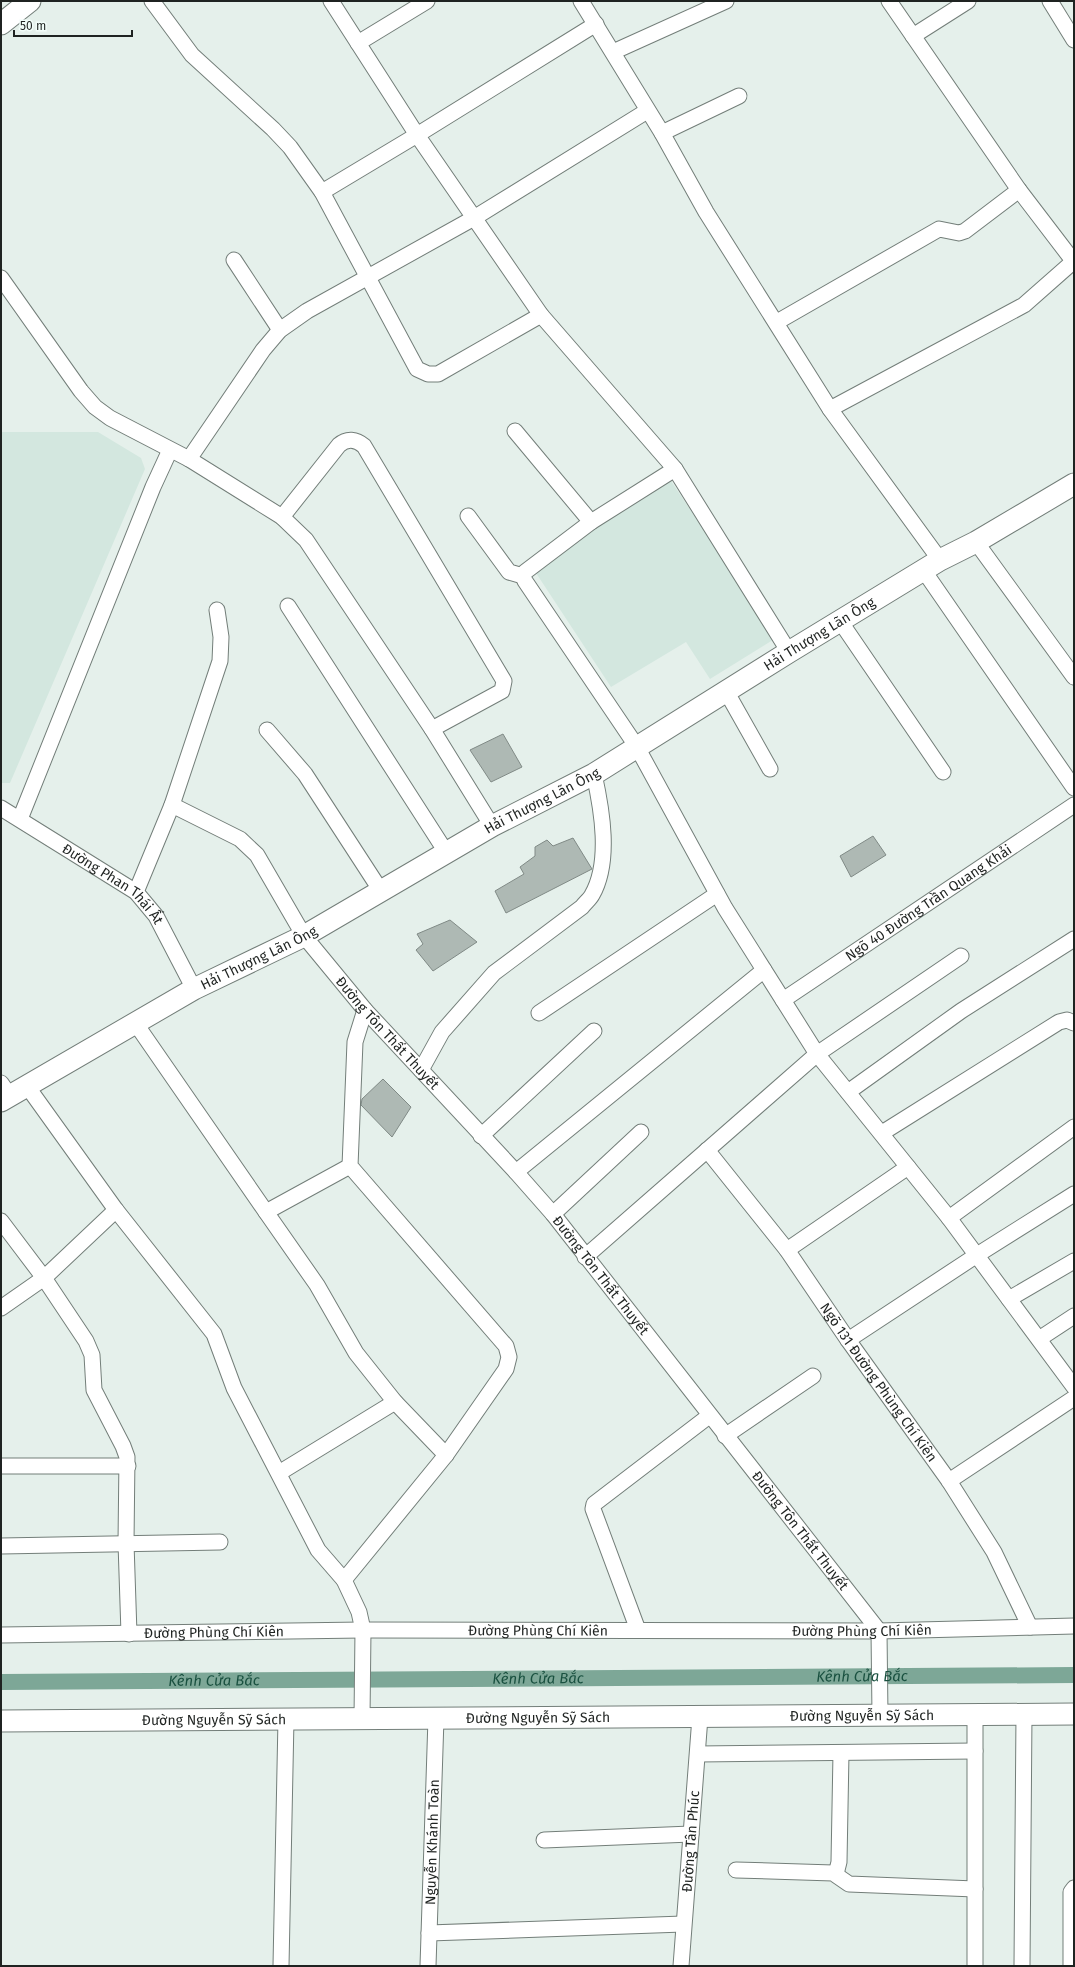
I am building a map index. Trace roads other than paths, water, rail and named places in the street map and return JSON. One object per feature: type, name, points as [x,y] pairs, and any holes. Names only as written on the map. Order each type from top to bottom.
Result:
[{"type":"street","points":[[1,24],[30,1]]},
{"type":"street","points":[[152,1],[192,55],[281,136],[322,192],[414,365],[422,373],[428,374],[443,372],[541,315]]},
{"type":"street","points":[[331,1],[417,136],[541,315],[675,469],[789,652]]},
{"type":"street","points":[[358,43],[427,1]]},
{"type":"street","points":[[581,1],[613,52],[647,111],[662,133],[706,212],[777,322],[830,409],[932,565],[1074,788]]},
{"type":"street","points":[[613,52],[726,1]]},
{"type":"street","points":[[830,409],[1024,305],[1074,262],[1020,190],[888,1]]},
{"type":"street","points":[[913,36],[968,1]]},
{"type":"street","points":[[1050,1],[1074,40]]},
{"type":"street","points":[[322,192],[417,136],[596,24]]},
{"type":"street","points":[[662,133],[739,96]]},
{"type":"street","points":[[189,459],[263,350],[280,330],[307,311],[474,218],[647,111]]},
{"type":"street","points":[[777,322],[939,229],[959,233],[965,231],[1020,190]]},
{"type":"street","points":[[234,260],[280,330]]},
{"type":"street","points":[[3,285],[91,403],[110,418],[189,459],[282,517],[295,528],[315,552],[432,729],[492,826]]},
{"type":"street","points":[[515,431],[591,522]]},
{"type":"street","points":[[282,517],[342,442],[351,440],[360,442],[364,446],[504,681],[502,691],[432,729]]},
{"type":"street","points":[[20,819],[153,487],[170,450]]},
{"type":"street","points":[[523,576],[525,572],[591,522],[675,469]]},
{"type":"street","name":"Hải Thượng Lãn Ông","points":[[10,1092],[136,1024],[194,989],[304,936],[492,826],[594,774],[789,652],[932,565],[976,542],[1074,484]]},
{"type":"street","points":[[468,516],[509,572],[523,576],[637,747],[717,894],[817,1054],[949,1218],[1074,1387]]},
{"type":"street","points":[[976,542],[1074,677]]},
{"type":"street","points":[[288,606],[446,852]]},
{"type":"street","points":[[136,892],[172,805],[220,661],[221,637],[217,610]]},
{"type":"street","points":[[840,621],[943,772]]},
{"type":"street","points":[[726,691],[770,769]]},
{"type":"street","points":[[267,730],[305,774],[381,891]]},
{"type":"street","points":[[421,1070],[442,1032],[494,973],[582,907],[592,896],[599,876],[603,841],[603,822],[594,774]]},
{"type":"street","name":"Đường Tôn Thất Thuyết","points":[[172,805],[247,844],[257,855],[304,936],[365,1010],[516,1172],[553,1214],[879,1638]]},
{"type":"street","name":"Ngõ 40 Đường Trần Quang Khải","points":[[783,1000],[1074,805]]},
{"type":"street","name":"Đường Phan Thái Ất","points":[[1,808],[136,892],[156,916],[194,989]]},
{"type":"street","points":[[539,1013],[717,894]]},
{"type":"street","points":[[848,1092],[961,1011],[1074,939]]},
{"type":"street","points":[[585,1257],[817,1054],[961,956]]},
{"type":"street","points":[[516,1172],[764,970]]},
{"type":"street","points":[[344,1580],[446,1455],[509,1364],[509,1351],[506,1346],[350,1166],[355,1042],[365,1010]]},
{"type":"street","points":[[882,1133],[1060,1022],[1067,1020],[1074,1023]]},
{"type":"street","points":[[136,1024],[318,1285],[356,1353],[395,1402],[446,1455]]},
{"type":"street","points":[[481,1136],[594,1031]]},
{"type":"street","points":[[10,1092],[116,1210],[214,1334],[234,1388],[318,1550],[344,1580],[359,1612],[363,1630],[362,1718]]},
{"type":"street","points":[[949,1218],[1074,1127]]},
{"type":"street","points":[[553,1214],[641,1132]]},
{"type":"street","name":"Ngõ 131 Đường Phùng Chí Kiên","points":[[707,1150],[787,1250],[848,1340],[949,1481],[994,1552],[1030,1627]]},
{"type":"street","points":[[266,1212],[350,1166]]},
{"type":"street","points":[[787,1250],[908,1167]]},
{"type":"street","points":[[848,1340],[977,1255],[1074,1194]]},
{"type":"street","points":[[1,1308],[44,1278],[116,1210]]},
{"type":"street","points":[[1,1221],[44,1278],[89,1348],[92,1363],[94,1390],[123,1446],[128,1466],[126,1543],[129,1634]]},
{"type":"street","points":[[1009,1299],[1074,1261]]},
{"type":"street","points":[[1039,1339],[1074,1316]]},
{"type":"street","points":[[725,1436],[813,1376]]},
{"type":"street","points":[[949,1481],[1074,1398]]},
{"type":"street","points":[[279,1473],[395,1402]]},
{"type":"street","points":[[638,1630],[593,1509],[594,1504],[709,1416]]},
{"type":"street","points":[[1,1466],[128,1466]]},
{"type":"street","points":[[1,1546],[220,1542]]},
{"type":"street","name":"Đường Phùng Chí Kiên","points":[[1,1635],[363,1630],[638,1630],[879,1638],[1030,1627],[1074,1626]]},
{"type":"street","points":[[879,1638],[881,1689],[880,1716]]},
{"type":"street","points":[[1022,1966],[1024,1714]]},
{"type":"street","name":"Đường Nguyễn Sỹ Sách","points":[[1,1721],[1074,1714]]},
{"type":"street","points":[[975,1715],[975,1966]]},
{"type":"street","name":"Đường Tân Phúc","points":[[681,1966],[683,1924],[700,1717]]},
{"type":"street","name":"Nguyễn Khánh Toàn","points":[[428,1966],[436,1718]]},
{"type":"street","points":[[281,1966],[286,1719]]},
{"type":"street","points":[[698,1754],[975,1751]]},
{"type":"street","points":[[836,1874],[839,1862],[841,1753]]},
{"type":"street","points":[[544,1840],[691,1834]]},
{"type":"street","points":[[736,1870],[836,1874],[849,1884],[975,1889]]},
{"type":"street","points":[[1071,1966],[1071,1892],[1074,1888]]},
{"type":"street","points":[[429,1933],[683,1924]]},
{"type":"waterway","name":"Kênh Cửa Bắc","points":[[1,1682],[1074,1675]]}]
